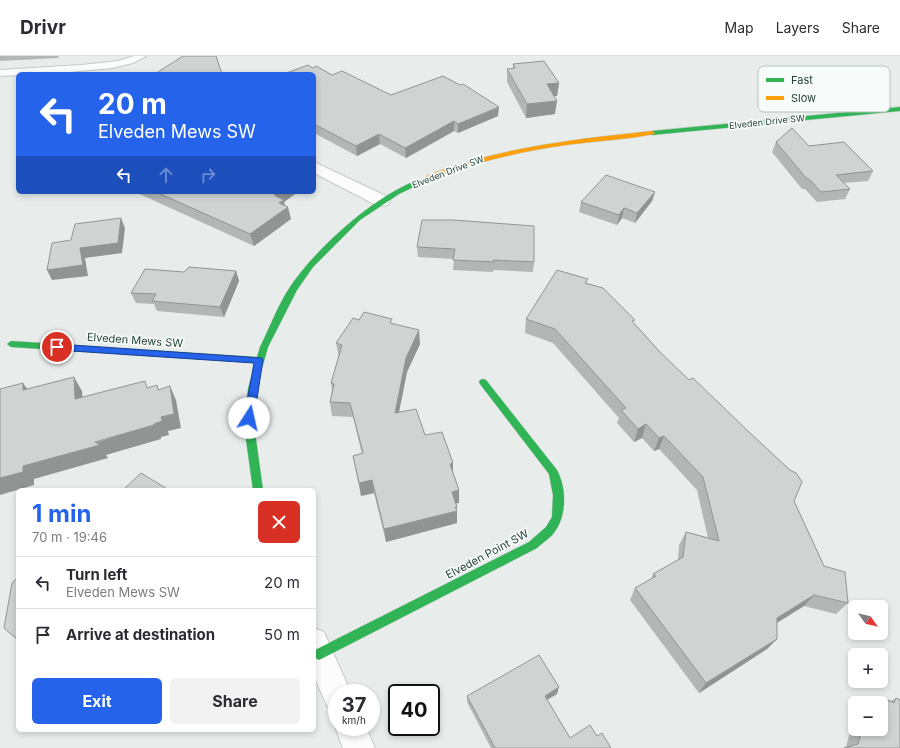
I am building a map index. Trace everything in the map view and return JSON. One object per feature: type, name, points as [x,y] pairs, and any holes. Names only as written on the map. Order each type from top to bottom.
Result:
[{"type":"street","name":"Elveden Drive SW","points":[[890,110],[900,109]]},
{"type":"street","name":"Elveden Drive SW","points":[[258,488],[253,468],[249,418],[259,360],[273,327],[299,278],[345,228],[398,191],[483,158],[526,149],[646,134],[870,112]]},
{"type":"street","points":[[316,168],[382,201]]},
{"type":"street","name":"Elveden Mews SW","points":[[11,344],[259,360]]},
{"type":"street","name":"Elveden Point SW","points":[[317,648],[533,545],[550,530],[557,516],[559,504],[559,491],[554,473],[484,382]]},
{"type":"street","points":[[317,648],[332,684]]},
{"type":"street","points":[[354,736],[359,748]]},
{"type":"lane","points":[[33,72],[66,71],[127,63],[141,56]]},
{"type":"lane","points":[[0,73],[16,73]]},
{"type":"building","points":[[183,56],[216,56],[221,72],[158,72]]},
{"type":"building","points":[[544,61],[559,83],[547,84],[557,101],[527,104],[507,69],[515,68],[513,64]]},
{"type":"building","points":[[308,65],[313,68],[316,66],[332,75],[342,71],[391,95],[443,76],[460,85],[463,84],[499,107],[458,124],[454,121],[405,148],[379,134],[356,146],[316,125],[316,72],[289,72]]},
{"type":"building","points":[[792,128],[809,146],[844,142],[873,171],[836,175],[850,189],[821,192],[809,179],[807,179],[776,142]]},
{"type":"building","points":[[606,175],[655,192],[637,213],[624,208],[619,215],[581,202]]},
{"type":"building","points":[[160,194],[276,194],[274,195],[284,200],[279,203],[288,207],[250,234]]},
{"type":"building","points":[[121,218],[118,243],[80,248],[83,265],[47,270],[52,243],[71,240],[75,224]]},
{"type":"building","points":[[422,220],[453,220],[534,226],[534,262],[453,260],[455,249],[417,247]]},
{"type":"building","points":[[189,267],[236,271],[220,307],[152,301],[156,294],[131,293],[145,269],[184,272]]},
{"type":"building","points":[[557,270],[588,279],[585,283],[603,288],[635,320],[632,321],[659,351],[689,380],[693,378],[790,470],[796,473],[802,482],[794,501],[824,566],[845,572],[848,603],[814,595],[777,618],[777,639],[706,683],[635,588],[656,576],[653,574],[683,557],[686,532],[719,541],[703,477],[664,436],[659,438],[646,424],[638,429],[621,410],[626,408],[555,329],[526,319]]},
{"type":"building","points":[[364,312],[392,319],[390,323],[419,330],[406,358],[395,413],[416,409],[425,435],[442,432],[453,463],[450,464],[459,490],[452,492],[457,511],[384,529],[372,480],[359,483],[353,456],[363,453],[350,403],[330,402],[334,384],[331,383],[342,345],[336,343],[353,318],[359,320]]},
{"type":"building","points":[[74,377],[75,399],[145,381],[147,388],[157,385],[158,390],[170,386],[174,414],[161,417],[162,421],[154,425],[95,442],[100,445],[23,466],[23,472],[0,478],[0,389],[23,383],[23,390]]},
{"type":"building","points":[[141,473],[166,488],[125,488]]},
{"type":"building","points":[[16,579],[16,638],[4,628],[12,583]]},
{"type":"building","points":[[539,655],[559,687],[545,696],[570,738],[590,725],[597,736],[602,733],[611,748],[495,748],[467,696]]},
{"type":"building","points":[[896,698],[900,700],[900,748],[844,748],[858,744],[860,736],[888,736],[888,700],[894,703]]},
{"type":"traffic: fast","points":[[890,110],[900,109]]},
{"type":"traffic: fast","points":[[652,133],[869,112]]},
{"type":"traffic: fast","points":[[258,488],[249,425],[252,389],[264,347],[293,289],[310,265],[358,219],[397,193],[424,180]]},
{"type":"traffic: fast","points":[[11,344],[259,360]]},
{"type":"traffic: fast","points":[[319,654],[533,545],[548,532],[554,524],[557,517],[559,503],[554,473],[483,382]]},
{"type":"traffic: slow","points":[[424,180],[451,169],[507,153],[565,143],[652,133]]},
{"type":"route","points":[[57,347],[259,360],[249,418]]}]
